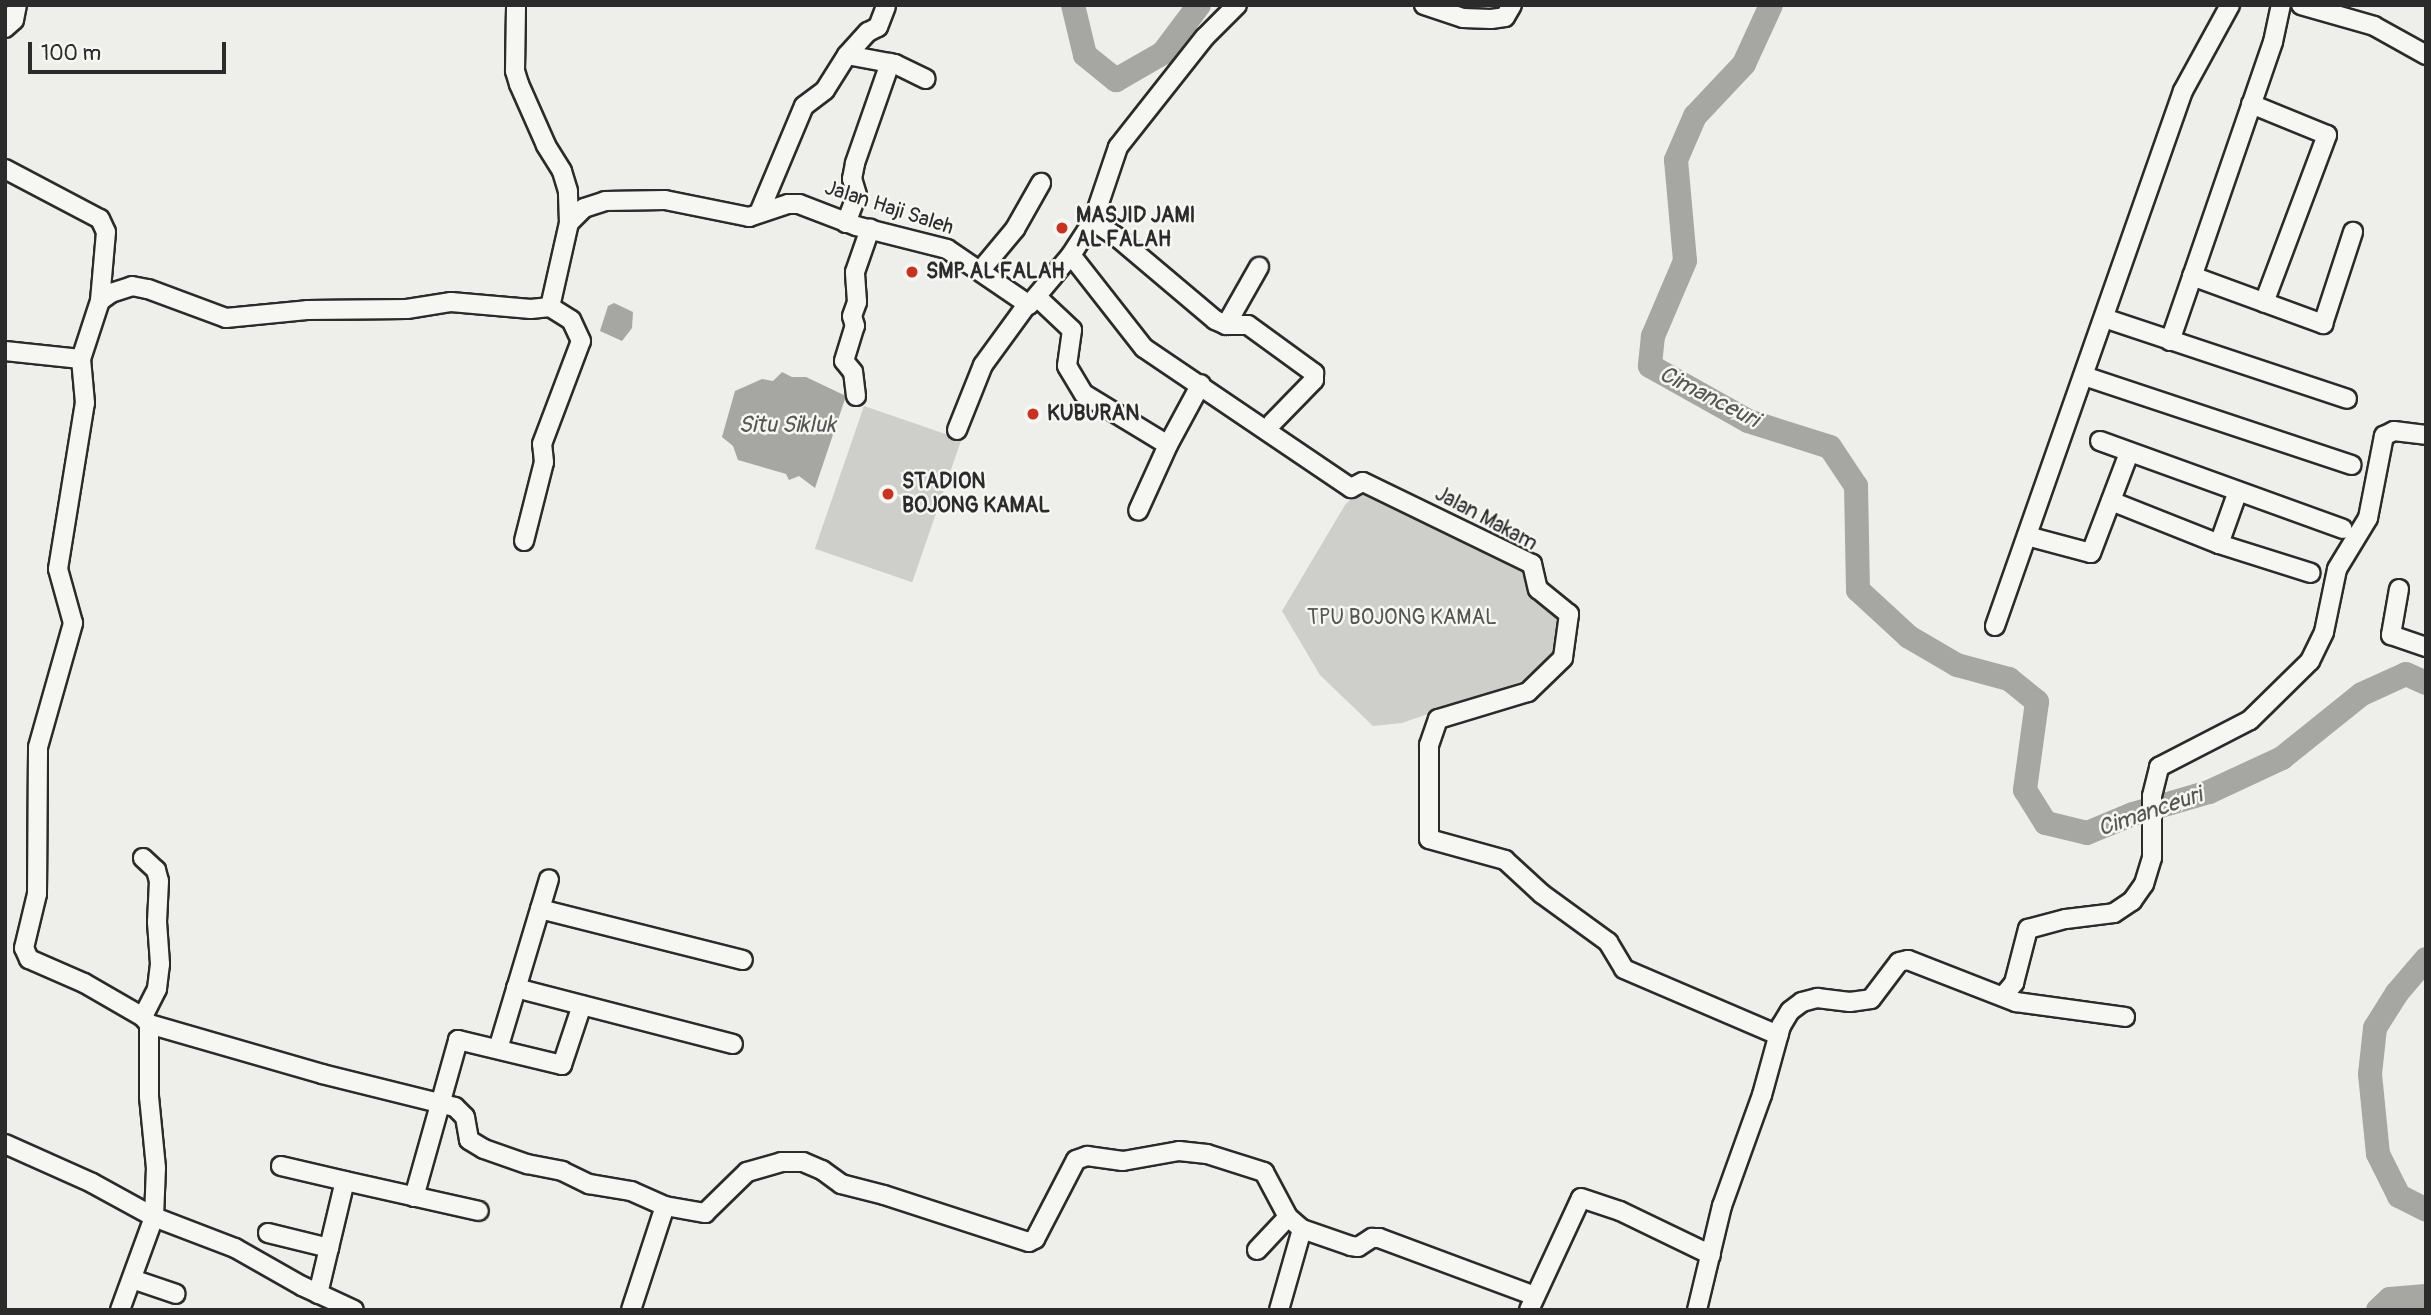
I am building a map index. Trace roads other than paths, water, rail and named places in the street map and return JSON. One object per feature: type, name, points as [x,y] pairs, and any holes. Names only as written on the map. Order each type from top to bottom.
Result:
[{"type":"street","points":[[5,28],[14,20],[17,5]]},
{"type":"street","points":[[516,5],[515,71],[543,138],[566,179],[569,223],[550,307]]},
{"type":"street","points":[[957,430],[983,365],[1071,255],[1093,221],[1118,147],[1205,37],[1237,5]]},
{"type":"street","points":[[1424,5],[1450,15],[1478,19],[1501,19],[1512,5]]},
{"type":"street","points":[[1995,626],[2183,91],[2230,5]]},
{"type":"street","points":[[2170,341],[2273,41],[2281,5]]},
{"type":"street","points":[[2301,5],[2374,26],[2426,55]]},
{"type":"street","points":[[759,213],[804,106],[831,82],[847,55],[868,32],[878,27],[886,6]]},
{"type":"street","points":[[847,55],[890,63],[926,79]]},
{"type":"street","points":[[846,223],[857,195],[852,179],[855,163],[890,63]]},
{"type":"street","points":[[2250,104],[2327,135],[2264,303]]},
{"type":"street","points":[[5,169],[100,219],[106,232],[100,301],[81,359],[85,403],[58,569],[73,623],[38,747],[37,894],[25,952],[34,961],[84,983],[146,1021],[312,1072],[440,1103],[462,1111],[469,1140],[484,1149],[519,1162],[562,1171],[589,1184],[631,1191],[665,1206],[706,1213],[747,1172],[781,1162],[803,1162],[822,1170],[841,1184],[884,1195],[1029,1242],[1035,1239],[1076,1160],[1087,1156],[1123,1161],[1179,1151],[1229,1159],[1264,1172],[1288,1217],[1303,1229],[1350,1246],[1359,1247],[1373,1238],[1379,1238],[1532,1303],[1581,1198],[1620,1211],[1712,1255]]},
{"type":"street","points":[[980,271],[1015,229],[1041,183]]},
{"type":"street","name":"Jalan Haji Saleh","points":[[569,223],[583,208],[605,201],[665,200],[742,216],[799,204],[846,223],[947,249],[1072,330],[1067,366],[1084,394],[1168,445]]},
{"type":"street","points":[[1093,221],[1136,253],[1204,312],[1226,325],[1248,325],[1314,373],[1314,380],[1272,423]]},
{"type":"street","points":[[856,396],[853,372],[844,361],[855,326],[852,316],[857,302],[855,272],[870,229]]},
{"type":"street","points":[[2192,276],[2322,324],[2353,232]]},
{"type":"street","name":"Jalan Makam","points":[[1071,255],[1144,348],[1352,488],[1363,482],[1532,564],[1538,589],[1569,614],[1563,658],[1528,692],[1438,719],[1429,746],[1429,839],[1505,860],[1542,894],[1608,942],[1624,969],[1778,1035]]},
{"type":"street","points":[[1226,325],[1259,267]]},
{"type":"street","points":[[100,301],[125,288],[141,287],[213,314],[239,318],[307,310],[407,309],[451,302],[531,309],[550,307],[571,320],[581,341],[542,444],[544,463],[524,541]]},
{"type":"street","points":[[2104,318],[2347,399]]},
{"type":"street","points":[[5,351],[81,359]]},
{"type":"street","points":[[2084,376],[2352,465]]},
{"type":"street","points":[[1138,511],[1168,445],[1201,384]]},
{"type":"street","points":[[2004,995],[2014,984],[2028,929],[2066,919],[2114,913],[2132,901],[2144,884],[2149,870],[2152,796],[2159,767],[2165,761],[2250,720],[2309,661],[2324,632],[2337,569],[2368,518],[2384,436],[2395,431],[2426,435]]},
{"type":"street","points":[[2099,441],[2343,529]]},
{"type":"street","points":[[2027,536],[2091,553],[2129,453]]},
{"type":"street","points":[[2219,544],[2238,491]]},
{"type":"street","points":[[2111,501],[2219,544],[2311,573]]},
{"type":"street","points":[[2399,589],[2391,635],[2426,647]]},
{"type":"street","points":[[120,1310],[154,1217],[156,1168],[146,1021],[158,989],[159,881],[156,870],[143,858]]},
{"type":"street","points":[[498,1049],[549,879]]},
{"type":"street","points":[[540,909],[743,960]]},
{"type":"street","points":[[1697,1310],[1722,1206],[1762,1095],[1783,1019],[1802,1002],[1817,998],[1850,1002],[1871,999],[1903,960],[2038,1007],[2125,1017]]},
{"type":"street","points":[[516,988],[733,1044]]},
{"type":"street","points":[[414,1197],[458,1040],[562,1065],[582,1005]]},
{"type":"street","points":[[5,1144],[92,1183],[154,1217],[235,1248],[318,1294],[354,1310]]},
{"type":"street","points":[[281,1166],[478,1212]]},
{"type":"street","points":[[318,1294],[345,1181]]},
{"type":"street","points":[[631,1310],[665,1206]]},
{"type":"street","points":[[1257,1250],[1288,1217]]},
{"type":"street","points":[[1279,1310],[1303,1229]]},
{"type":"street","points":[[268,1233],[329,1248]]},
{"type":"street","points":[[132,1279],[176,1294]]},
{"type":"water","points":[[614,303],[633,312],[632,328],[622,341],[600,331],[608,306]]},
{"type":"water","name":"Situ Sikluk","points":[[782,372],[792,377],[806,377],[846,396],[815,488],[799,476],[789,480],[786,474],[738,460],[733,446],[722,437],[735,391],[762,379],[773,381]]},
{"type":"waterway","name":"Cimanceuri","points":[[1073,5],[1085,55],[1116,80],[1163,53],[1199,5]]},
{"type":"waterway","name":"Cimanceuri","points":[[1771,5],[1744,64],[1695,116],[1676,160],[1685,261],[1653,336],[1650,366],[1748,421],[1830,447],[1856,486],[1858,590],[1909,637],[1957,665],[2009,679],[2037,702],[2025,790],[2046,823],[2087,833],[2133,814],[2209,792],[2282,758],[2362,694],[2406,674],[2426,683]]},
{"type":"waterway","name":"Cimanceuri","points":[[2426,959],[2397,993],[2375,1028],[2370,1074],[2378,1154],[2399,1196],[2426,1210]]},
{"type":"waterway","name":"Cimanceuri","points":[[2378,1310],[2390,1299],[2426,1296]]},
{"type":"place","name":"MASJID JAMI AL FALAH","points":[[1062,228]]},
{"type":"place","name":"SMP AL FALAH","points":[[912,272]]},
{"type":"place","name":"KUBURAN","points":[[1033,414]]},
{"type":"place","name":"STADION BOJONG KAMAL","points":[[888,494]]},
{"type":"park label","name":"TPU BOJONG KAMAL","points":[[1402,618]]}]
